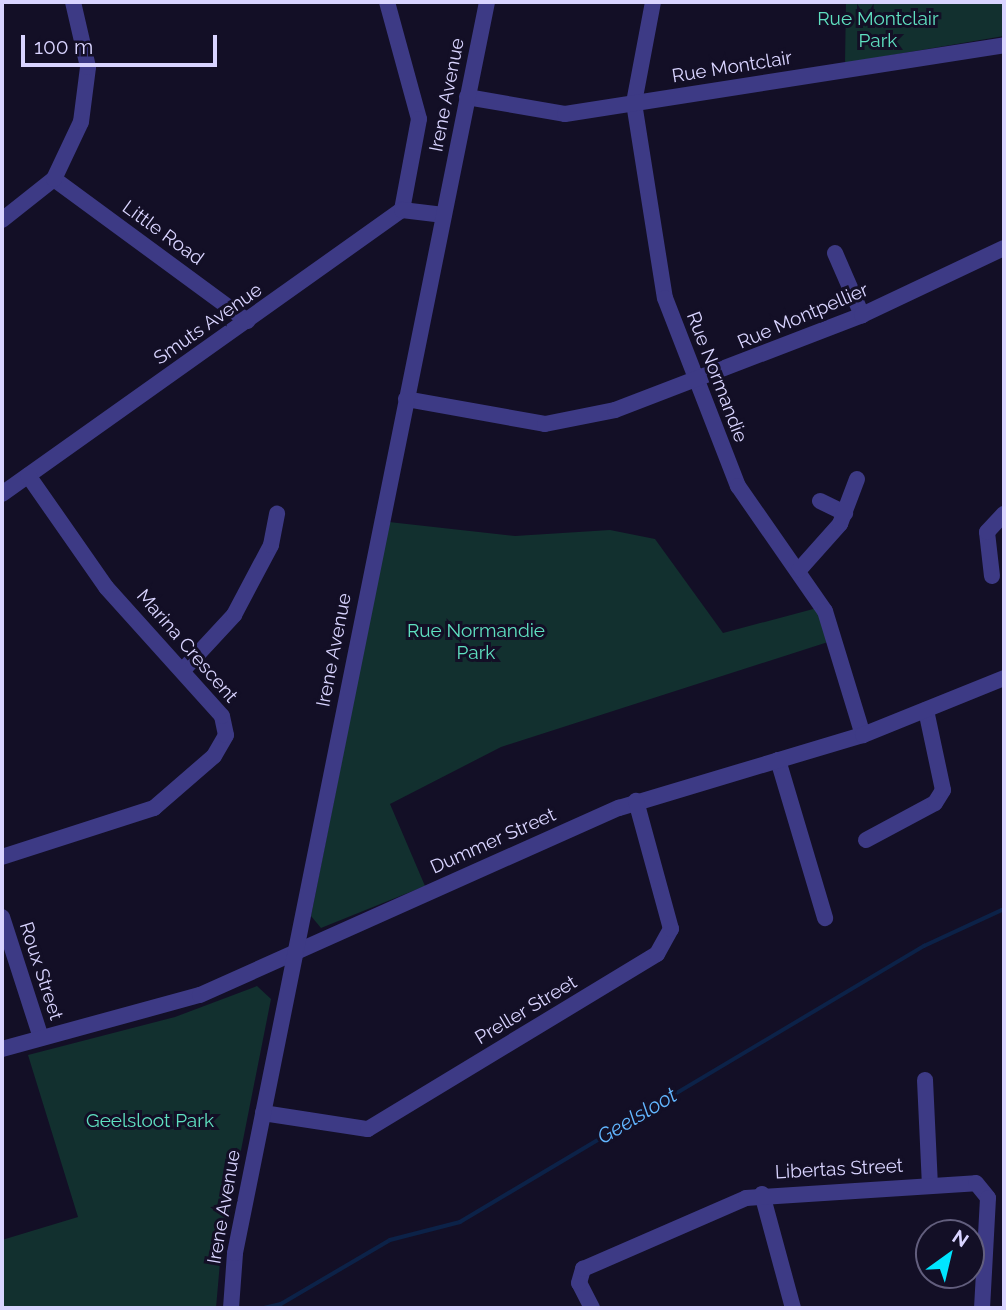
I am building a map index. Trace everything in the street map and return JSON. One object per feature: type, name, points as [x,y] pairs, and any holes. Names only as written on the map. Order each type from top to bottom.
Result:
[{"type":"street","points":[[2,220],[54,179],[72,146],[88,93],[84,37],[73,2]]},
{"type":"street","points":[[387,2],[419,119],[402,211],[444,215]]},
{"type":"street","name":"Irene Avenue","points":[[231,1308],[235,1253],[262,1113],[487,2]]},
{"type":"street","name":"Rue Normandie","points":[[653,2],[634,103],[662,285],[738,486],[825,611],[863,735]]},
{"type":"street","name":"Rue Montclair","points":[[467,97],[551,114],[1004,46]]},
{"type":"street","name":"Little Road","points":[[54,179],[247,321]]},
{"type":"street","name":"Smuts Avenue","points":[[2,494],[402,211]]},
{"type":"street","name":"Rue Montpellier","points":[[406,399],[545,424],[697,383],[862,315],[1004,248]]},
{"type":"street","points":[[835,253],[862,315]]},
{"type":"street","name":"Marina Crescent","points":[[2,857],[154,808],[214,756],[226,724],[184,669],[106,587],[28,475]]},
{"type":"street","points":[[799,570],[845,513],[857,480]]},
{"type":"street","points":[[820,501],[845,513]]},
{"type":"street","points":[[184,669],[246,595],[271,545],[277,514]]},
{"type":"street","points":[[992,576],[987,532],[1004,514]]},
{"type":"street","name":"Dummer Street","points":[[2,1049],[200,995],[636,802],[863,735],[1004,680]]},
{"type":"street","points":[[866,840],[935,803],[943,790],[926,710]]},
{"type":"street","points":[[778,760],[825,918]]},
{"type":"street","name":"Preller Street","points":[[262,1113],[368,1129],[657,954],[671,929],[636,802]]},
{"type":"street","name":"Roux Street","points":[[2,917],[41,1038]]},
{"type":"street","points":[[925,1080],[930,1185]]},
{"type":"street","name":"Libertas Street","points":[[592,1308],[579,1283],[583,1269],[762,1194],[976,1183],[984,1189],[982,1308]]},
{"type":"street","points":[[762,1194],[793,1308]]},
{"type":"green space","name":"Rue Montclair Park","points":[[846,2],[1004,2],[1004,36],[845,63]]},
{"type":"green space","name":"Rue Normandie Park","points":[[389,522],[515,536],[610,530],[655,539],[723,633],[817,608],[828,642],[501,747],[390,804],[425,886],[321,928],[311,916]]},
{"type":"green space","name":"Geelsloot Park","points":[[257,986],[271,999],[221,1251],[216,1308],[2,1308],[2,1240],[78,1217],[28,1055],[175,1017]]},
{"type":"waterway","name":"Geelsloot","points":[[264,1308],[281,1304],[390,1240],[460,1222],[924,946],[1004,909]]}]
